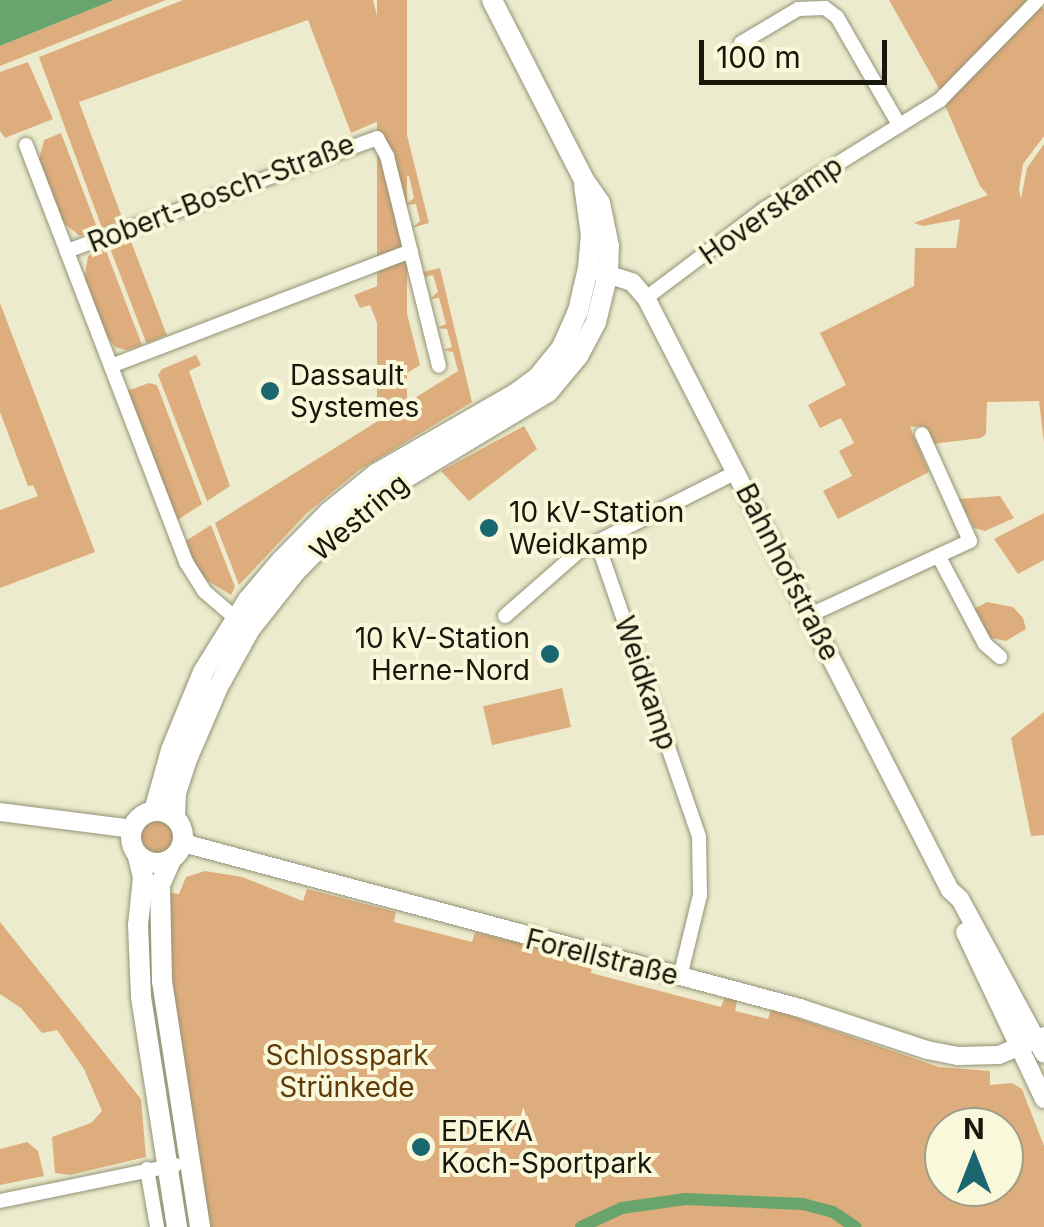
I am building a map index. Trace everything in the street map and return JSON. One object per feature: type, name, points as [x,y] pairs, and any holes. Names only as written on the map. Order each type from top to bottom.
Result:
[{"type":"main road","name":"Westring","points":[[154,811],[190,698],[300,540],[352,493],[406,454],[515,394],[538,376],[562,346],[598,271],[584,180],[492,0]]},
{"type":"main road","name":"Westring","points":[[175,818],[176,793],[195,737],[243,624]]},
{"type":"main road","points":[[177,1227],[141,997],[138,925],[143,877],[131,844],[132,829],[140,817],[154,811],[175,818],[182,830],[177,852],[160,885],[168,1166],[200,1227]]},
{"type":"main road","points":[[138,856],[154,864],[177,852]]},
{"type":"street","name":"Hoverskamp","points":[[646,298],[766,208],[940,100],[1038,0]]},
{"type":"street","points":[[741,43],[804,6],[830,11],[899,125]]},
{"type":"street","name":"Robert-Bosch-Straße","points":[[67,252],[376,138],[387,156],[439,366]]},
{"type":"street","name":"Robert-Bosch-Straße","points":[[26,145],[186,562],[204,590],[243,624]]},
{"type":"street","points":[[111,366],[411,251]]},
{"type":"street","points":[[598,271],[632,282],[646,298]]},
{"type":"street","name":"Bahnhofstraße","points":[[646,298],[950,890],[1037,1045],[1044,1099]]},
{"type":"street","points":[[810,615],[865,586],[897,578],[970,541],[922,434]]},
{"type":"street","points":[[505,616],[579,551],[737,472]]},
{"type":"street","name":"Weidkamp","points":[[597,542],[699,838],[700,895],[680,977]]},
{"type":"street","points":[[939,556],[986,644],[1000,657]]},
{"type":"street","points":[[0,812],[132,829]]},
{"type":"street","name":"Forellstraße","points":[[177,852],[800,1008],[927,1050],[978,1056],[1037,1045]]},
{"type":"street","points":[[0,1202],[168,1166],[157,1227]]},
{"type":"green space","points":[[114,0],[166,0],[0,66],[0,46]]},
{"type":"green space","points":[[183,0],[373,0],[401,111],[351,133],[308,20],[79,102],[123,220],[102,228],[39,57]]},
{"type":"green space","points":[[377,0],[407,0],[407,411],[377,411]]},
{"type":"green space","points":[[889,0],[1030,0],[941,92]]},
{"type":"green space","points":[[1038,5],[1044,9],[1044,136],[1023,164],[1019,189],[1021,199],[1027,168],[1044,144],[1044,443],[1039,401],[987,402],[986,434],[981,438],[932,444],[924,426],[910,427],[929,472],[838,519],[823,491],[852,476],[839,451],[854,443],[841,418],[820,428],[808,405],[846,385],[820,333],[914,286],[915,248],[956,248],[960,219],[923,226],[914,223],[988,195],[980,186],[944,103]]},
{"type":"green space","points":[[28,62],[53,119],[5,138],[0,131],[0,72]]},
{"type":"green space","points":[[402,115],[429,223],[412,228],[420,221],[416,204],[406,205],[414,198],[409,176],[399,175],[407,171],[402,149],[392,148],[400,144],[395,122]]},
{"type":"green space","points":[[61,133],[98,230],[80,236],[62,222],[39,159],[44,140]]},
{"type":"green space","points":[[130,239],[167,335],[146,343],[109,247]]},
{"type":"green space","points":[[105,248],[142,345],[126,350],[115,347],[104,333],[84,281],[88,256]]},
{"type":"green space","points":[[440,268],[472,402],[358,471],[307,513],[239,585],[215,523],[458,371],[453,352],[443,350],[452,347],[447,329],[437,328],[446,324],[439,298],[430,299],[438,292],[433,275],[425,277],[423,272]]},
{"type":"green space","points":[[398,278],[420,365],[399,378],[370,305],[360,308],[354,295]]},
{"type":"green space","points":[[0,303],[95,552],[0,588],[0,510],[38,496],[33,485],[28,486],[0,412]]},
{"type":"green space","points":[[196,355],[201,365],[189,371],[230,486],[207,501],[158,375],[162,369]]},
{"type":"green space","points":[[149,383],[157,385],[202,504],[176,521],[127,391]]},
{"type":"green space","points":[[524,426],[537,449],[469,501],[441,471]]},
{"type":"green space","points":[[1000,496],[1014,518],[985,531],[974,528],[959,499]]},
{"type":"green space","points":[[1044,513],[1044,560],[1018,574],[994,539]]},
{"type":"green space","points":[[211,525],[235,587],[231,595],[203,578],[184,542]]},
{"type":"green space","points":[[987,602],[1013,607],[1023,618],[1026,629],[1006,641],[988,637],[972,610]]},
{"type":"green space","points":[[562,688],[571,727],[492,745],[483,706]]},
{"type":"green space","points":[[1044,712],[1044,835],[1031,836],[1011,738]]},
{"type":"green space","points":[[158,818],[172,824],[178,838],[172,852],[158,858],[144,852],[138,838],[144,824]]},
{"type":"green space","name":"Schlosspark Strünkede","points":[[205,871],[242,877],[303,901],[307,889],[396,912],[394,922],[472,942],[475,932],[559,953],[558,957],[592,966],[591,973],[721,1007],[725,997],[737,1000],[735,1011],[768,1019],[771,1009],[939,1067],[990,1071],[990,1085],[1012,1083],[1022,1089],[1044,1146],[1044,1227],[206,1227],[178,1053],[163,892],[179,894],[186,877]]},
{"type":"green space","points":[[0,922],[141,1099],[146,1157],[70,1175],[55,1173],[52,1137],[91,1123],[102,1111],[84,1069],[57,1030],[42,1033],[21,1008],[0,994]]},
{"type":"green space","points":[[27,1142],[38,1151],[44,1176],[0,1185],[0,1149]]},
{"type":"shaded area","points":[[0,0],[114,0],[0,46]]},
{"type":"waterway","points":[[581,1227],[622,1208],[685,1199],[803,1204],[833,1212],[855,1227]]},
{"type":"place","name":"Dassault Systemes","points":[[270,391]]},
{"type":"place","name":"10 kV-Station Weidkamp","points":[[489,528]]},
{"type":"place","name":"10 kV-Station Herne-Nord","points":[[550,654]]},
{"type":"place","name":"EDEKA Koch-Sportpark","points":[[421,1147]]}]
